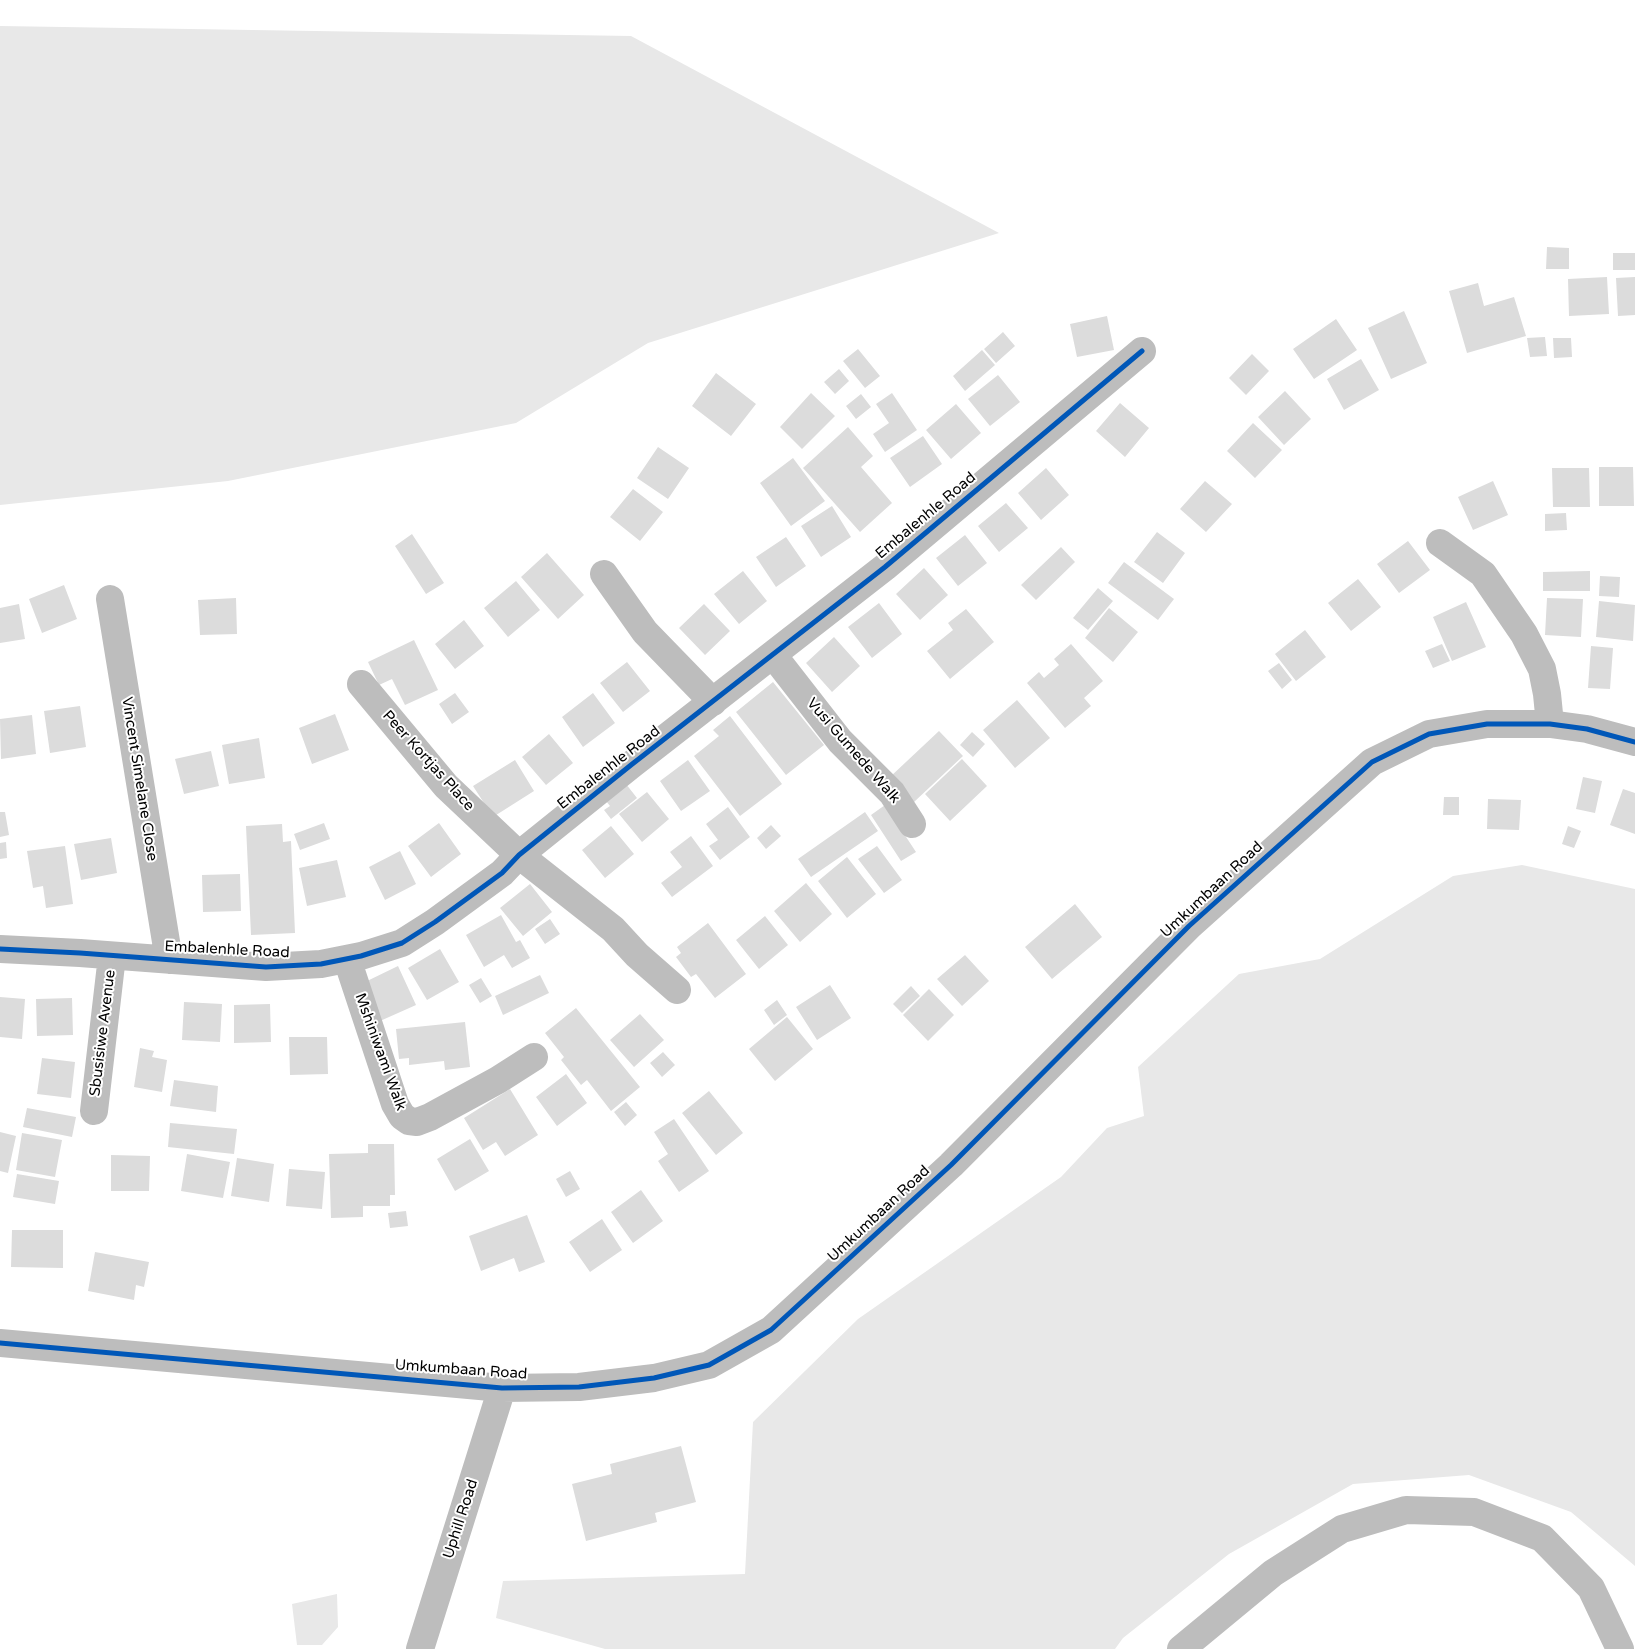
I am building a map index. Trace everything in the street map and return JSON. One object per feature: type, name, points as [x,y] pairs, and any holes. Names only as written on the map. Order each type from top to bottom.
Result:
[{"type":"street","name":"Embalenhle Road","points":[[0,949],[266,967],[321,964],[347,959],[402,943],[435,922],[502,872],[519,855],[885,567],[1142,351]]},
{"type":"street","points":[[1440,543],[1483,574],[1524,634],[1542,669],[1550,724]]},
{"type":"street","points":[[604,574],[645,632],[713,702]]},
{"type":"street","name":"Vincent Simelane Close","points":[[110,599],[169,960]]},
{"type":"street","name":"Vusi Gumede Walk","points":[[773,655],[840,740],[892,793],[912,824]]},
{"type":"street","name":"Peer Kortjas Place","points":[[361,684],[446,786],[519,855],[613,929],[637,955],[677,990]]},
{"type":"street","name":"Umkumbaan Road","points":[[0,1344],[502,1388],[579,1387],[654,1378],[710,1365],[771,1330],[951,1165],[1189,926],[1372,762],[1429,734],[1487,724],[1550,724],[1587,729],[1626,738],[1635,742]]},
{"type":"street","name":"Sbusisiwe Avenue","points":[[94,1111],[112,956]]},
{"type":"street","name":"Mshiniwami Walk","points":[[347,959],[395,1104],[402,1116],[409,1121],[417,1122],[438,1112],[498,1080],[534,1057]]},
{"type":"street","name":"Uphill Road","points":[[420,1649],[502,1388]]},
{"type":"street","points":[[1180,1649],[1272,1573],[1342,1529],[1406,1510],[1474,1512],[1542,1538],[1591,1588],[1620,1649]]},
{"type":"shaded area","points":[[0,26],[631,36],[999,233],[648,343],[516,423],[228,481],[0,505]]},
{"type":"shaded area","points":[[1522,865],[1635,889],[1635,1566],[1571,1512],[1469,1475],[1353,1484],[1229,1554],[1123,1638],[1115,1649],[605,1649],[496,1618],[503,1581],[745,1574],[753,1422],[858,1319],[1061,1177],[1107,1128],[1144,1116],[1138,1067],[1239,974],[1320,959],[1453,876]]},
{"type":"shaded area","points":[[337,1594],[338,1627],[322,1645],[297,1645],[292,1604]]},
{"type":"building","points":[[1547,247],[1569,248],[1569,269],[1546,269]]},
{"type":"building","points":[[1613,253],[1635,253],[1635,270],[1613,270]]},
{"type":"building","points":[[1607,277],[1609,314],[1569,316],[1568,279]]},
{"type":"building","points":[[1635,277],[1635,315],[1618,316],[1616,278]]},
{"type":"building","points":[[1478,283],[1484,306],[1514,297],[1526,336],[1467,353],[1449,291]]},
{"type":"building","points":[[1404,311],[1427,363],[1391,379],[1368,328]]},
{"type":"building","points":[[1107,316],[1114,350],[1077,357],[1070,324]]},
{"type":"building","points":[[1336,319],[1357,350],[1314,379],[1293,349]]},
{"type":"building","points":[[1003,332],[1015,346],[996,363],[984,349]]},
{"type":"building","points":[[1545,337],[1547,356],[1530,357],[1527,338]]},
{"type":"building","points":[[1553,338],[1571,338],[1572,357],[1554,358]]},
{"type":"building","points":[[858,349],[880,376],[865,388],[843,361]]},
{"type":"building","points":[[982,350],[995,365],[965,391],[953,376]]},
{"type":"building","points":[[1252,354],[1269,371],[1246,395],[1229,378]]},
{"type":"building","points":[[1361,359],[1379,390],[1344,410],[1327,379]]},
{"type":"building","points":[[839,369],[849,381],[835,394],[824,382]]},
{"type":"building","points":[[716,373],[756,404],[731,436],[692,406]]},
{"type":"building","points":[[998,375],[1020,402],[990,426],[968,399]]},
{"type":"building","points":[[1285,391],[1311,419],[1284,445],[1258,417]]},
{"type":"building","points":[[811,393],[835,416],[802,449],[780,427]]},
{"type":"building","points":[[892,393],[917,430],[885,452],[873,434],[889,423],[876,404]]},
{"type":"building","points":[[861,394],[871,407],[856,419],[846,406]]},
{"type":"building","points":[[1120,403],[1149,428],[1125,457],[1096,431]]},
{"type":"building","points":[[956,404],[981,433],[951,459],[926,430]]},
{"type":"building","points":[[1253,423],[1282,450],[1255,478],[1227,451]]},
{"type":"building","points":[[848,427],[873,456],[861,467],[892,503],[860,532],[803,468]]},
{"type":"building","points":[[923,436],[942,464],[910,487],[890,458]]},
{"type":"building","points":[[658,447],[689,468],[668,499],[637,478]]},
{"type":"building","points":[[793,458],[825,501],[791,526],[760,483]]},
{"type":"building","points":[[1599,467],[1633,467],[1634,506],[1599,506]]},
{"type":"building","points":[[1046,468],[1069,495],[1041,520],[1018,493]]},
{"type":"building","points":[[1552,468],[1589,468],[1590,507],[1553,507]]},
{"type":"building","points":[[1205,481],[1232,504],[1206,532],[1180,509]]},
{"type":"building","points":[[1493,481],[1508,515],[1473,530],[1458,497]]},
{"type":"building","points":[[633,489],[663,512],[640,541],[610,517]]},
{"type":"building","points":[[1006,503],[1028,528],[999,552],[978,526]]},
{"type":"building","points":[[832,506],[851,537],[821,557],[801,526]]},
{"type":"building","points":[[1566,513],[1567,530],[1545,531],[1545,514]]},
{"type":"building","points":[[1157,532],[1185,553],[1163,583],[1134,562]]},
{"type":"building","points":[[412,534],[444,583],[426,594],[395,546]]},
{"type":"building","points":[[965,535],[987,563],[958,586],[936,558]]},
{"type":"building","points":[[786,537],[806,566],[776,587],[756,557]]},
{"type":"building","points":[[1408,541],[1430,570],[1399,593],[1377,564]]},
{"type":"building","points":[[1061,547],[1075,562],[1036,600],[1021,585]]},
{"type":"building","points":[[547,553],[584,595],[558,619],[521,577]]},
{"type":"building","points":[[1124,562],[1174,599],[1158,620],[1108,583]]},
{"type":"building","points":[[924,568],[948,595],[920,620],[896,594]]},
{"type":"building","points":[[743,571],[767,601],[739,624],[714,594]]},
{"type":"building","points":[[1590,571],[1590,591],[1543,591],[1543,572]]},
{"type":"building","points":[[1600,576],[1620,577],[1619,597],[1599,596]]},
{"type":"building","points":[[1358,579],[1381,607],[1351,631],[1328,603]]},
{"type":"building","points":[[516,581],[540,610],[508,637],[484,608]]},
{"type":"building","points":[[64,585],[77,619],[42,633],[29,599]]},
{"type":"building","points":[[1098,588],[1113,601],[1088,630],[1073,618]]},
{"type":"building","points":[[236,598],[237,634],[200,635],[198,600]]},
{"type":"building","points":[[1547,598],[1583,599],[1581,637],[1545,635]]},
{"type":"building","points":[[1599,601],[1635,605],[1633,641],[1596,637]]},
{"type":"building","points":[[1466,602],[1486,647],[1452,661],[1433,617]]},
{"type":"building","points":[[879,603],[902,634],[872,658],[848,627]]},
{"type":"building","points":[[19,604],[25,639],[0,643],[0,608]]},
{"type":"building","points":[[704,604],[730,631],[705,655],[679,628]]},
{"type":"building","points":[[1109,608],[1138,632],[1113,662],[1085,638]]},
{"type":"building","points":[[966,609],[994,642],[950,679],[927,651],[953,630],[948,623]]},
{"type":"building","points":[[464,620],[484,646],[455,669],[435,644]]},
{"type":"building","points":[[1305,630],[1326,657],[1296,681],[1275,654]]},
{"type":"building","points":[[834,637],[860,666],[832,692],[806,663]]},
{"type":"building","points":[[414,640],[438,690],[405,705],[392,679],[379,685],[368,662]]},
{"type":"building","points":[[1071,644],[1103,681],[1084,698],[1091,706],[1065,728],[1027,683],[1039,672],[1044,678],[1059,665],[1054,659]]},
{"type":"building","points":[[1442,644],[1450,661],[1433,668],[1425,651]]},
{"type":"building","points":[[1591,646],[1613,648],[1610,689],[1588,688]]},
{"type":"building","points":[[627,662],[650,691],[623,712],[600,683]]},
{"type":"building","points":[[1279,663],[1292,680],[1282,689],[1268,671]]},
{"type":"building","points":[[773,682],[824,745],[786,775],[736,712]]},
{"type":"building","points":[[455,693],[469,712],[452,724],[439,704]]},
{"type":"building","points":[[593,693],[615,723],[583,747],[562,717]]},
{"type":"building","points":[[1017,700],[1050,738],[1015,768],[983,730]]},
{"type":"building","points":[[80,706],[86,747],[50,753],[44,711]]},
{"type":"building","points":[[335,714],[349,750],[312,764],[299,728]]},
{"type":"building","points":[[32,715],[36,754],[1,759],[0,719]]},
{"type":"building","points":[[730,716],[782,784],[740,816],[694,756],[719,736],[713,730]]},
{"type":"building","points":[[939,731],[963,756],[914,802],[890,777]]},
{"type":"building","points":[[972,732],[985,744],[973,757],[960,745]]},
{"type":"building","points":[[549,734],[573,763],[546,785],[522,757]]},
{"type":"building","points":[[259,738],[265,778],[229,784],[222,745]]},
{"type":"building","points":[[211,751],[219,786],[184,794],[175,759]]},
{"type":"building","points":[[962,759],[987,786],[950,821],[925,794]]},
{"type":"building","points":[[515,760],[534,791],[493,817],[473,786]]},
{"type":"building","points":[[688,760],[710,791],[681,811],[660,781]]},
{"type":"building","points":[[1583,777],[1602,781],[1595,813],[1576,809]]},
{"type":"building","points":[[626,784],[637,798],[611,819],[604,810],[610,806],[606,801]]},
{"type":"building","points":[[1623,789],[1635,793],[1635,834],[1610,825]]},
{"type":"building","points":[[647,792],[669,819],[642,842],[619,814]]},
{"type":"building","points":[[1444,797],[1459,797],[1459,815],[1443,815]]},
{"type":"building","points":[[1488,799],[1521,800],[1519,830],[1487,829]]},
{"type":"building","points":[[885,805],[916,852],[901,861],[871,815]]},
{"type":"building","points":[[728,807],[750,837],[720,860],[709,846],[718,840],[706,824]]},
{"type":"building","points":[[0,812],[5,812],[9,835],[0,837]]},
{"type":"building","points":[[865,812],[878,831],[811,877],[798,859]]},
{"type":"building","points":[[324,823],[330,839],[300,850],[294,834]]},
{"type":"building","points":[[439,823],[461,854],[431,877],[408,846]]},
{"type":"building","points":[[282,824],[283,842],[291,841],[295,933],[251,935],[246,826]]},
{"type":"building","points":[[771,825],[781,836],[766,849],[757,838]]},
{"type":"building","points":[[611,826],[634,854],[605,878],[582,850]]},
{"type":"building","points":[[1568,826],[1581,831],[1574,848],[1562,844]]},
{"type":"building","points":[[691,836],[713,866],[672,897],[661,883],[682,867],[670,852]]},
{"type":"building","points":[[111,838],[117,873],[81,880],[74,844]]},
{"type":"building","points":[[6,842],[7,858],[0,859],[0,843]]},
{"type":"building","points":[[65,846],[73,904],[46,908],[43,886],[33,888],[27,851]]},
{"type":"building","points":[[877,846],[902,880],[884,893],[858,859]]},
{"type":"building","points":[[400,851],[416,884],[385,900],[369,867]]},
{"type":"building","points":[[847,857],[876,894],[847,918],[818,881]]},
{"type":"building","points":[[337,860],[346,897],[307,906],[299,868]]},
{"type":"building","points":[[240,874],[241,911],[203,912],[202,875]]},
{"type":"building","points":[[806,883],[832,914],[800,942],[774,911]]},
{"type":"building","points":[[530,884],[552,912],[523,936],[500,908]]},
{"type":"building","points":[[1075,904],[1102,937],[1052,979],[1025,947]]},
{"type":"building","points":[[501,915],[516,942],[520,940],[530,958],[512,968],[504,955],[484,967],[466,935]]},
{"type":"building","points":[[765,916],[788,945],[759,969],[736,940]]},
{"type":"building","points":[[550,919],[560,934],[545,944],[535,929]]},
{"type":"building","points":[[708,923],[746,974],[715,998],[696,974],[691,977],[676,957],[681,953],[677,947]]},
{"type":"building","points":[[440,949],[459,982],[427,1000],[408,968]]},
{"type":"building","points":[[965,955],[989,981],[962,1006],[937,979]]},
{"type":"building","points":[[398,966],[416,1005],[380,1021],[363,983]]},
{"type":"building","points":[[540,975],[549,993],[503,1015],[495,996]]},
{"type":"building","points":[[481,978],[492,996],[480,1003],[469,985]]},
{"type":"building","points":[[830,985],[851,1018],[817,1040],[796,1007]]},
{"type":"building","points":[[911,986],[920,996],[902,1013],[893,1004]]},
{"type":"building","points":[[929,989],[954,1015],[928,1041],[903,1015]]},
{"type":"building","points":[[0,997],[25,999],[22,1039],[0,1037]]},
{"type":"building","points":[[72,998],[73,1035],[37,1036],[36,999]]},
{"type":"building","points":[[777,1000],[787,1015],[774,1025],[764,1010]]},
{"type":"building","points":[[184,1002],[222,1004],[220,1042],[182,1040]]},
{"type":"building","points":[[270,1004],[271,1042],[234,1043],[234,1005]]},
{"type":"building","points":[[576,1008],[640,1087],[611,1111],[587,1080],[581,1085],[561,1060],[564,1057],[545,1033]]},
{"type":"building","points":[[640,1014],[664,1040],[634,1067],[610,1040]]},
{"type":"building","points":[[787,1017],[813,1049],[775,1081],[749,1049]]},
{"type":"building","points":[[465,1022],[470,1067],[445,1070],[444,1061],[409,1065],[409,1058],[399,1059],[396,1029]]},
{"type":"building","points":[[289,1037],[327,1037],[328,1074],[290,1075]]},
{"type":"building","points":[[140,1048],[154,1051],[152,1057],[167,1060],[162,1092],[134,1087]]},
{"type":"building","points":[[663,1052],[675,1065],[662,1077],[650,1063]]},
{"type":"building","points":[[42,1058],[75,1062],[71,1098],[37,1094]]},
{"type":"building","points":[[566,1074],[587,1103],[557,1126],[536,1097]]},
{"type":"building","points":[[174,1080],[218,1086],[216,1112],[170,1106]]},
{"type":"building","points":[[510,1089],[538,1135],[505,1156],[496,1142],[483,1150],[464,1118]]},
{"type":"building","points":[[709,1091],[743,1133],[716,1155],[682,1113]]},
{"type":"building","points":[[626,1102],[637,1115],[625,1126],[614,1112]]},
{"type":"building","points":[[27,1108],[76,1117],[72,1137],[23,1127]]},
{"type":"building","points":[[674,1119],[709,1171],[679,1192],[658,1161],[668,1154],[654,1132]]},
{"type":"building","points":[[170,1123],[237,1129],[234,1154],[168,1147]]},
{"type":"building","points":[[0,1132],[16,1136],[8,1173],[0,1171]]},
{"type":"building","points":[[22,1133],[62,1140],[55,1177],[16,1170]]},
{"type":"building","points":[[470,1139],[489,1171],[455,1191],[437,1159]]},
{"type":"building","points":[[368,1144],[394,1144],[395,1195],[390,1195],[390,1206],[363,1206],[363,1217],[331,1218],[329,1154],[368,1153]]},
{"type":"building","points":[[187,1154],[230,1162],[223,1198],[181,1191]]},
{"type":"building","points":[[111,1155],[150,1156],[149,1191],[111,1191]]},
{"type":"building","points":[[237,1158],[274,1164],[269,1202],[231,1196]]},
{"type":"building","points":[[289,1169],[325,1172],[322,1209],[286,1206]]},
{"type":"building","points":[[570,1171],[580,1189],[566,1197],[556,1179]]},
{"type":"building","points":[[17,1174],[59,1181],[55,1204],[13,1197]]},
{"type":"building","points":[[641,1190],[663,1221],[633,1243],[611,1212]]},
{"type":"building","points":[[406,1211],[408,1226],[390,1228],[388,1213]]},
{"type":"building","points":[[527,1215],[545,1262],[519,1272],[514,1258],[481,1271],[469,1236]]},
{"type":"building","points":[[602,1219],[622,1250],[590,1272],[569,1242]]},
{"type":"building","points":[[12,1230],[63,1230],[63,1268],[11,1267]]},
{"type":"building","points":[[95,1252],[149,1262],[144,1287],[136,1285],[134,1300],[88,1291]]},
{"type":"building","points":[[681,1446],[696,1502],[655,1513],[657,1522],[586,1541],[572,1484],[612,1474],[610,1464]]},
{"type":"cycle path","points":[[0,949],[266,967],[321,964],[361,956],[402,943],[435,922],[502,873],[519,855],[631,765],[885,567],[1142,351]]},
{"type":"cycle path","points":[[0,1343],[502,1388],[579,1387],[654,1378],[709,1365],[771,1330],[951,1165],[1189,926],[1372,762],[1429,734],[1487,724],[1550,724],[1587,729],[1635,742]]}]
